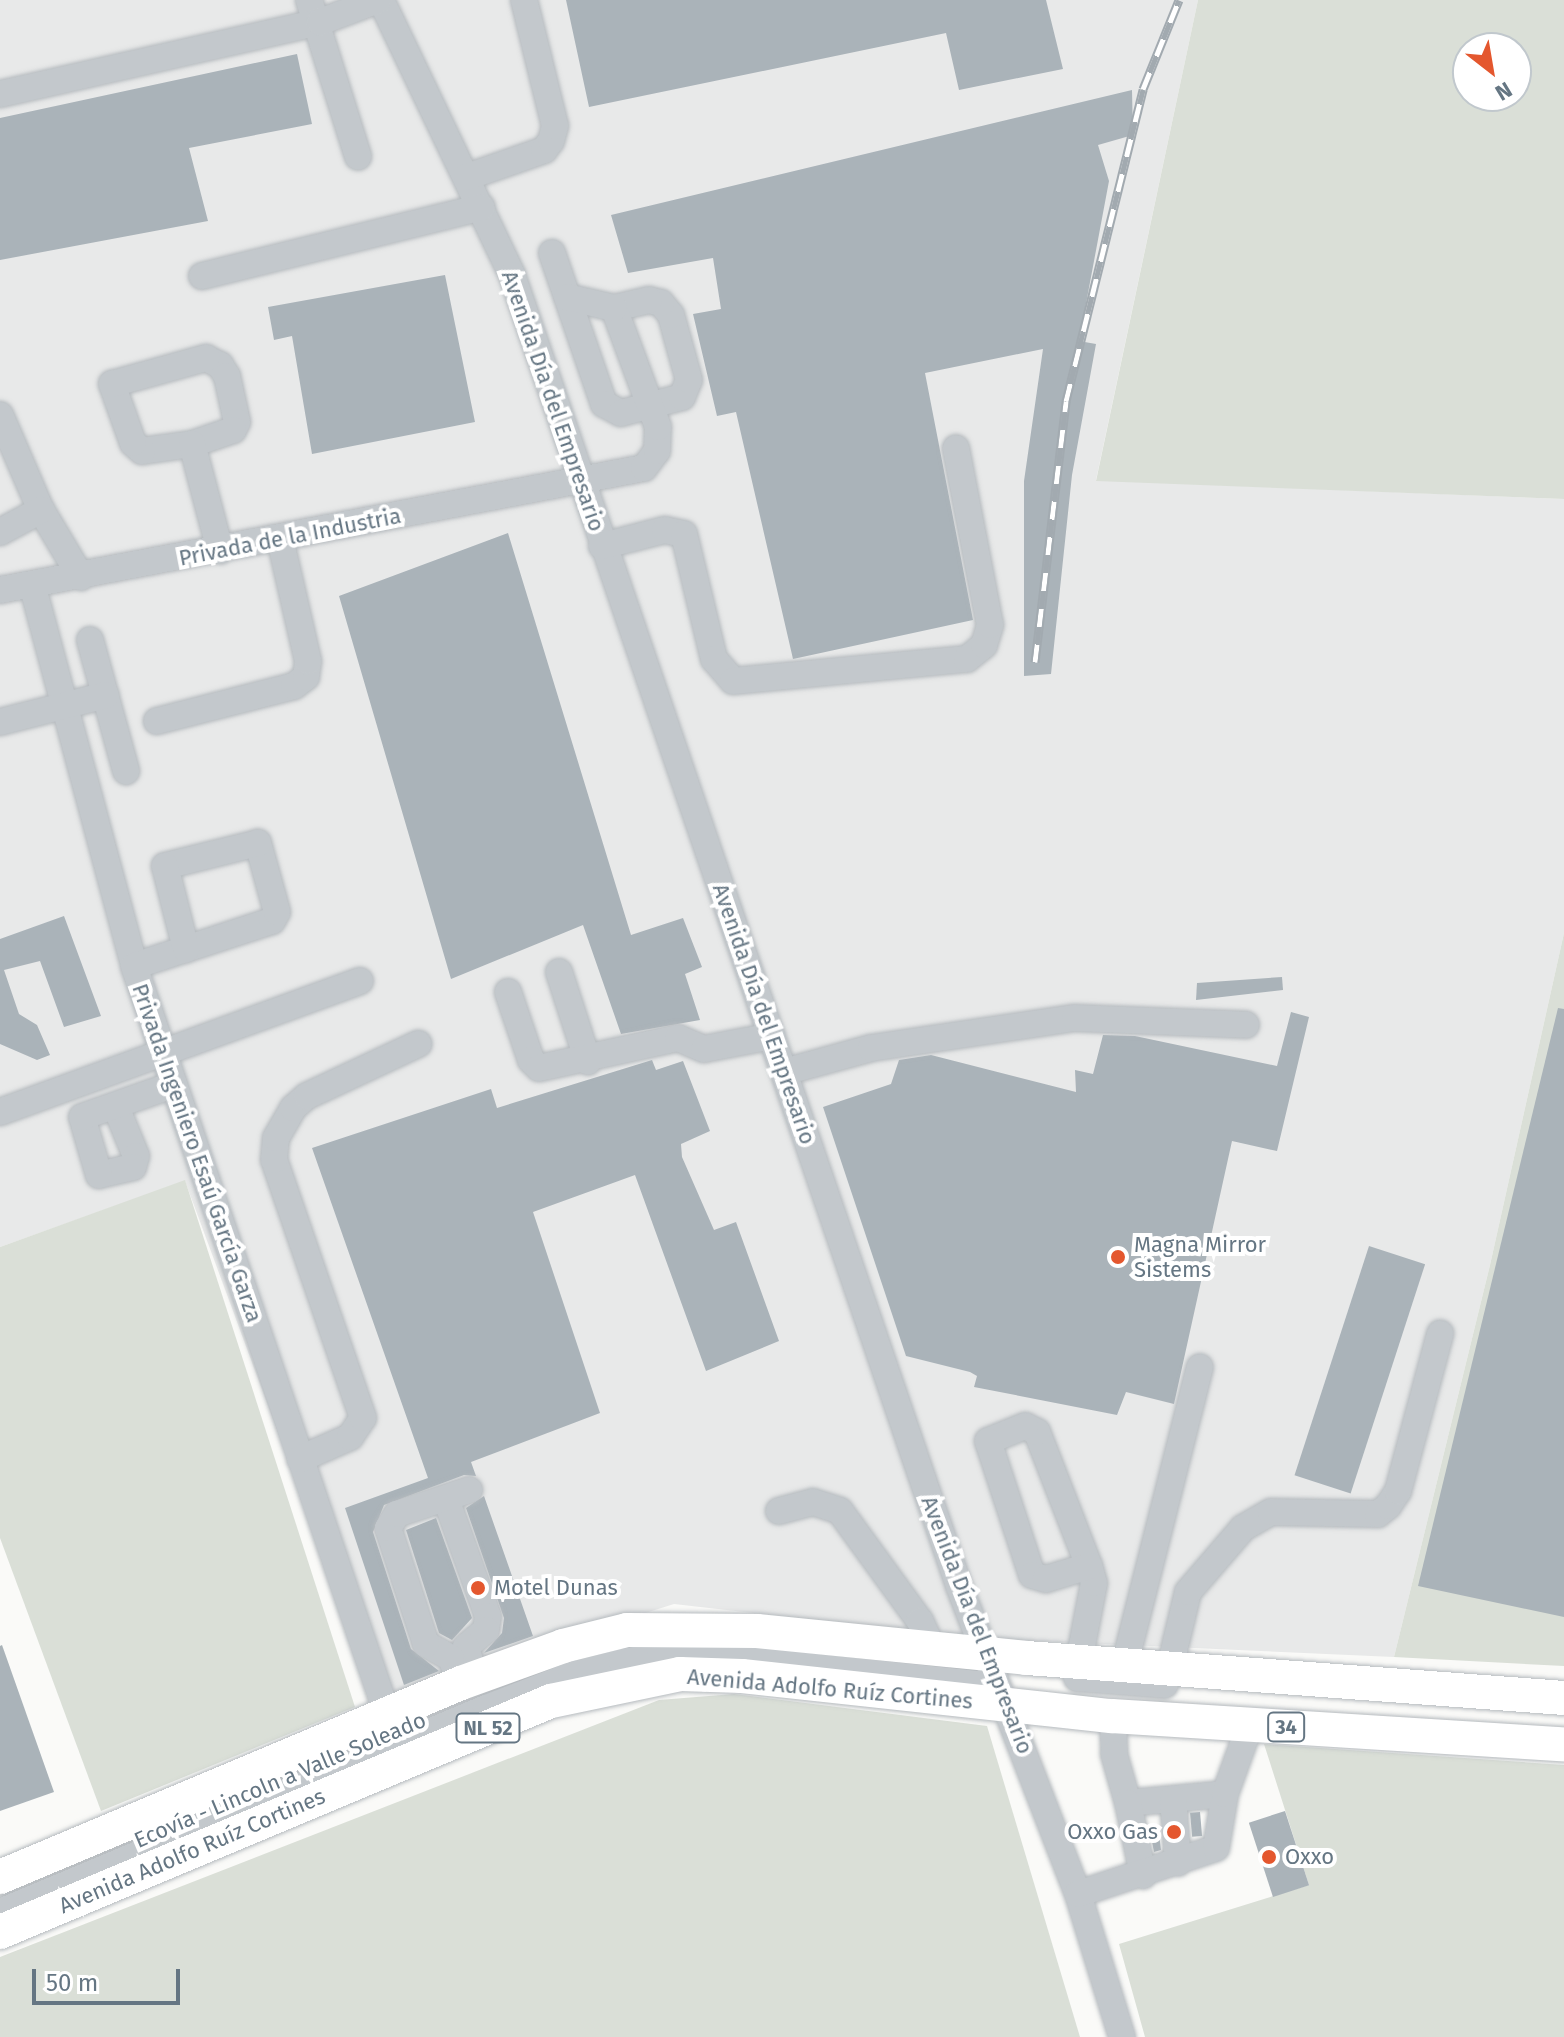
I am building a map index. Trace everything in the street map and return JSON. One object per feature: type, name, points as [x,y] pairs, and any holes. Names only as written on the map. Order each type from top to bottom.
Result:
[{"type":"main road","name":"Avenida Adolfo Ruíz Cortines","points":[[2,1880],[468,1680],[563,1646],[627,1630],[757,1631],[933,1649],[996,1679],[1113,1716],[1564,1744]]},
{"type":"main road","name":"Avenida Adolfo Ruíz Cortines","points":[[0,1932],[551,1701],[610,1685],[680,1674],[996,1679],[1079,1661],[1564,1698]]},
{"type":"street","points":[[0,94],[314,11],[380,0]]},
{"type":"street","name":"Avenida Día del Empresario","points":[[380,0],[512,275],[602,546],[996,1679],[1078,1894],[1122,2037]]},
{"type":"street","points":[[467,177],[544,150],[551,141],[555,126],[524,0]]},
{"type":"street","points":[[314,11],[358,156]]},
{"type":"street","points":[[202,276],[482,207]]},
{"type":"street","points":[[552,253],[567,297],[604,404],[621,413],[651,408],[688,391],[671,315],[661,303],[649,300],[614,308],[567,297]]},
{"type":"street","name":"Privada de la Industria","points":[[0,590],[644,468],[657,451],[651,408],[614,308]]},
{"type":"street","points":[[206,358],[220,365],[237,422],[224,437],[192,444],[142,451],[133,443],[112,384],[206,358]]},
{"type":"street","points":[[0,415],[41,510],[81,577]]},
{"type":"street","points":[[192,444],[220,550]]},
{"type":"street","points":[[602,546],[665,530],[684,534],[714,659],[733,681],[967,659],[984,645],[990,625],[956,448]]},
{"type":"street","points":[[0,532],[41,510]]},
{"type":"street","points":[[157,721],[294,686],[306,677],[308,661],[280,539]]},
{"type":"street","name":"Privada Ingeniero Esaú García Garza","points":[[32,584],[134,966],[387,1714]]},
{"type":"street","points":[[90,640],[126,771]]},
{"type":"street","points":[[0,722],[106,695]]},
{"type":"street","points":[[134,966],[272,921],[277,912],[258,843],[165,866],[186,949]]},
{"type":"street","points":[[559,972],[588,1061]]},
{"type":"street","points":[[0,1112],[360,981]]},
{"type":"street","points":[[508,992],[531,1060],[539,1068],[588,1061],[678,1038],[704,1049],[772,1036]]},
{"type":"street","points":[[784,1072],[871,1048],[1075,1018],[1246,1025]]},
{"type":"street","points":[[300,1459],[350,1437],[363,1418],[274,1160],[276,1138],[293,1108],[307,1096],[418,1044]]},
{"type":"street","points":[[116,1107],[173,1085]]},
{"type":"street","points":[[1170,1667],[1188,1592],[1243,1528],[1271,1512],[1378,1514],[1388,1506],[1398,1491],[1440,1334]]},
{"type":"street","points":[[1125,1663],[1146,1594],[1200,1367]]},
{"type":"street","points":[[1079,1661],[1093,1602],[1089,1566],[1034,1427],[1025,1426],[988,1441],[1032,1575],[1046,1579],[1089,1566]]},
{"type":"street","points":[[457,1494],[488,1616],[486,1630],[466,1647],[468,1680],[451,1658],[426,1644],[388,1534],[397,1514],[457,1494]]},
{"type":"street","points":[[779,1511],[813,1502],[840,1511],[920,1621],[933,1649]]},
{"type":"street","name":"Ecovía - Lincoln a Valle Soleado","points":[[2,1880],[543,1671],[603,1655],[696,1643],[996,1679],[1564,1713]]},
{"type":"street","points":[[0,1912],[486,1708],[571,1675],[660,1655],[996,1679],[1147,1702],[1564,1730]]},
{"type":"street","points":[[1113,1716],[1114,1754],[1143,1875]]},
{"type":"street","points":[[1078,1894],[1143,1875],[1216,1848],[1225,1794],[1250,1725]]},
{"type":"street","points":[[1128,1803],[1225,1794]]},
{"type":"street","points":[[1173,1799],[1178,1863]]},
{"type":"shaded area","points":[[0,0],[1198,0],[1096,480],[1564,499],[1564,933],[1490,1265],[1394,1657],[973,1638],[674,1604],[376,1698],[185,1181],[0,1247]]},
{"type":"shaded area","points":[[1198,0],[1564,0],[1564,499],[1096,481]]},
{"type":"shaded area","points":[[1564,933],[1564,1666],[1394,1657],[1490,1265]]},
{"type":"shaded area","points":[[185,1180],[355,1707],[101,1811],[0,1538],[0,1247]]},
{"type":"shaded area","points":[[734,1694],[987,1726],[1080,2037],[0,2037],[0,1957],[659,1700]]},
{"type":"shaded area","points":[[1264,1744],[1564,1765],[1564,2037],[1145,2037],[1119,1944],[1309,1885]]},
{"type":"building","points":[[566,0],[1046,0],[1063,69],[959,90],[946,33],[589,107]]},
{"type":"building","points":[[297,54],[312,124],[189,148],[208,221],[0,260],[0,118]]},
{"type":"building","points":[[1132,90],[1133,135],[1098,145],[1109,181],[1079,341],[1096,344],[1072,475],[1051,674],[1024,676],[1024,481],[1043,349],[925,373],[973,620],[793,659],[736,412],[717,416],[693,314],[721,309],[713,258],[628,273],[611,215]]},
{"type":"building","points":[[445,275],[475,422],[312,454],[292,336],[274,340],[268,307]]},
{"type":"building","points":[[508,533],[631,935],[683,918],[702,967],[685,974],[700,1020],[621,1034],[583,925],[451,979],[339,596]]},
{"type":"building","points":[[64,916],[101,1016],[64,1027],[40,961],[4,970],[19,1014],[37,1025],[50,1055],[37,1060],[0,1044],[0,939]]},
{"type":"building","points":[[1282,977],[1283,990],[1196,1000],[1197,983]]},
{"type":"building","points":[[1558,1008],[1564,1009],[1564,1617],[1418,1586]]},
{"type":"building","points":[[1291,1012],[1309,1017],[1277,1151],[1232,1141],[1174,1404],[1126,1392],[1117,1415],[974,1387],[977,1376],[970,1372],[906,1356],[823,1107],[891,1084],[899,1060],[931,1055],[1076,1092],[1075,1070],[1093,1074],[1103,1035],[1135,1036],[1277,1066]]},
{"type":"building","points":[[652,1060],[656,1070],[683,1061],[710,1131],[681,1144],[682,1157],[714,1230],[736,1222],[779,1341],[706,1371],[635,1175],[533,1212],[600,1413],[471,1462],[476,1476],[464,1475],[384,1505],[373,1532],[411,1649],[439,1671],[404,1685],[345,1508],[428,1478],[312,1148],[491,1089],[497,1108]]},
{"type":"building","points":[[1369,1246],[1425,1264],[1351,1493],[1295,1475]]},
{"type":"building","points":[[484,1496],[533,1636],[484,1653],[502,1633],[504,1618],[466,1508]]},
{"type":"building","points":[[436,1518],[472,1618],[452,1640],[439,1633],[406,1530]]},
{"type":"building","points":[[0,1646],[54,1792],[0,1811]]},
{"type":"building","points":[[1285,1811],[1309,1885],[1273,1897],[1249,1823]]},
{"type":"building","points":[[1200,1812],[1202,1836],[1192,1837],[1190,1813]]},
{"type":"building","points":[[1158,1824],[1161,1850],[1154,1852],[1149,1827]]},
{"type":"railway","points":[[1035,662],[1066,401],[1143,89],[1179,0]]},
{"type":"place","name":"Magna Mirror Sistems","points":[[1118,1257]]},
{"type":"place","name":"Motel Dunas","points":[[478,1588]]},
{"type":"place","name":"Oxxo Gas","points":[[1174,1832]]},
{"type":"place","name":"Oxxo","points":[[1269,1857]]}]
